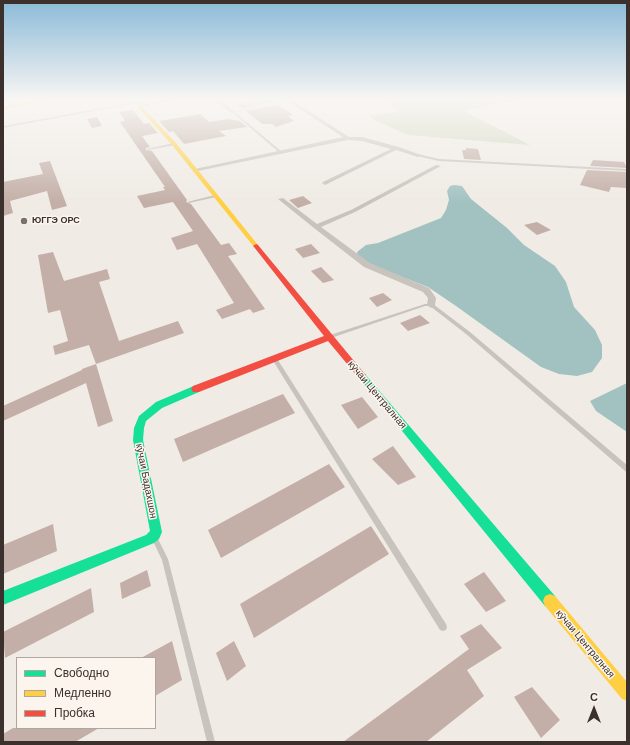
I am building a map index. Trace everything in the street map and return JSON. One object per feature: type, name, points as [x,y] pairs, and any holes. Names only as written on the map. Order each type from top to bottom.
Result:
[{"type":"street","name":"кӯчаи Централная","points":[[165,134],[329,337],[627,694]]},
{"type":"street","points":[[341,134],[348,138]]},
{"type":"street","points":[[195,171],[348,138],[362,139],[418,155]]},
{"type":"street","points":[[325,183],[397,148]]},
{"type":"street","points":[[316,227],[353,211],[438,166]]},
{"type":"street","points":[[281,199],[367,265],[426,290],[432,298],[431,305]]},
{"type":"street","name":"кӯчаи Бадахшон","points":[[153,537],[156,532],[138,440],[139,428],[142,420],[149,412],[159,405],[273,358],[329,337]]},
{"type":"street","points":[[3,598],[153,537]]},
{"type":"lane","points":[[258,134],[281,153]]},
{"type":"lane","points":[[148,149],[174,144]]},
{"type":"lane","points":[[418,155],[439,160],[627,170]]},
{"type":"lane","points":[[189,202],[215,196]]},
{"type":"lane","points":[[329,337],[400,312],[425,305],[431,305],[468,333],[627,469]]},
{"type":"lane","points":[[273,358],[443,627]]},
{"type":"lane","points":[[153,537],[165,559],[211,742]]},
{"type":"green space","points":[[405,134],[508,134],[530,145]]},
{"type":"water","points":[[450,186],[462,186],[471,199],[507,228],[524,245],[555,266],[566,282],[574,307],[595,330],[602,345],[602,358],[592,372],[577,376],[559,374],[541,367],[428,287],[366,263],[358,258],[357,252],[366,245],[378,243],[441,218],[446,210],[449,200],[447,191]]},
{"type":"water","points":[[627,383],[627,432],[596,411],[590,401]]},
{"type":"building","points":[[128,134],[154,134],[142,136],[150,147],[146,148],[146,150],[152,151],[187,200],[186,202],[191,204],[221,245],[229,243],[237,254],[228,256],[265,309],[253,313],[250,309],[222,319],[216,310],[234,303],[197,244],[177,250],[171,238],[193,231],[173,202],[144,208],[137,196],[165,190],[163,187],[165,187]]},
{"type":"building","points":[[175,134],[223,134],[226,136],[184,144]]},
{"type":"building","points":[[466,148],[478,149],[481,160],[464,159],[462,150],[466,150]]},
{"type":"building","points":[[593,160],[624,162],[627,168],[590,166]]},
{"type":"building","points":[[50,161],[67,206],[52,210],[47,191],[10,201],[13,213],[3,216],[3,182],[43,174],[39,163]]},
{"type":"building","points":[[587,170],[627,172],[627,188],[611,187],[609,192],[580,185]]},
{"type":"building","points":[[303,196],[312,203],[298,208],[289,200]]},
{"type":"building","points":[[537,222],[551,230],[537,235],[524,225]]},
{"type":"building","points":[[311,244],[320,253],[303,258],[295,249]]},
{"type":"building","points":[[53,252],[64,281],[107,269],[110,279],[99,282],[119,341],[178,321],[184,333],[96,364],[89,345],[55,355],[53,346],[68,341],[60,310],[48,313],[38,255]]},
{"type":"building","points":[[321,267],[334,280],[323,283],[311,271]]},
{"type":"building","points":[[383,293],[392,300],[377,307],[369,298]]},
{"type":"building","points":[[420,315],[430,323],[408,331],[400,323]]},
{"type":"building","points":[[96,364],[113,421],[98,427],[86,383],[3,421],[3,406],[82,369]]},
{"type":"building","points":[[283,394],[295,413],[183,462],[174,439]]},
{"type":"building","points":[[362,397],[378,417],[358,429],[341,405]]},
{"type":"building","points":[[393,446],[416,477],[398,485],[372,459]]},
{"type":"building","points":[[329,464],[345,487],[221,558],[208,530]]},
{"type":"building","points":[[53,524],[57,551],[3,574],[3,545]]},
{"type":"building","points":[[371,526],[389,554],[254,638],[240,604]]},
{"type":"building","points":[[147,570],[151,586],[122,599],[120,583]]},
{"type":"building","points":[[484,572],[506,601],[486,612],[464,584]]},
{"type":"building","points":[[91,588],[94,612],[5,658],[3,632]]},
{"type":"building","points":[[481,624],[502,648],[467,670],[484,696],[426,742],[343,742],[469,649],[460,636]]},
{"type":"building","points":[[172,641],[182,680],[156,695],[156,657],[143,657]]},
{"type":"building","points":[[234,641],[246,666],[227,681],[216,653]]},
{"type":"building","points":[[532,687],[560,720],[541,738],[514,697]]},
{"type":"building","points":[[13,728],[97,729],[75,742],[3,742],[3,734]]},
{"type":"traffic: fast","points":[[361,375],[550,601]]},
{"type":"traffic: fast","points":[[3,598],[150,539],[155,535],[156,532],[138,440],[139,428],[142,419],[159,405],[196,389]]},
{"type":"traffic: slow","points":[[165,134],[256,246]]},
{"type":"traffic: slow","points":[[550,601],[627,694]]},
{"type":"traffic: jam","points":[[256,246],[361,375]]},
{"type":"traffic: jam","points":[[196,389],[329,337]]},
{"type":"place","name":"ЮГГЭ ОРС","points":[[24,221]]}]
